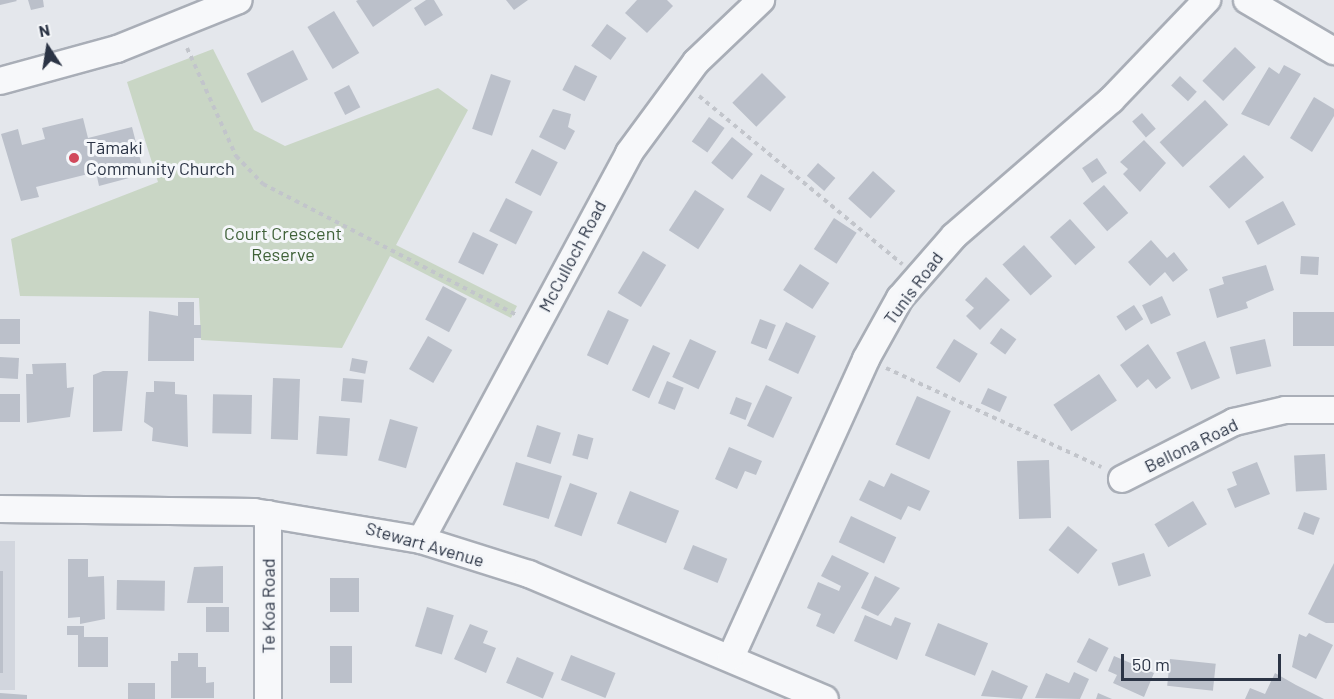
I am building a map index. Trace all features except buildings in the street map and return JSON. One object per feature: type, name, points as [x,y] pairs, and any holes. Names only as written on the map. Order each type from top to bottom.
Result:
[{"type":"street","points":[[0,81],[117,49],[239,0]]},
{"type":"street","name":"McCulloch Road","points":[[421,540],[629,153],[696,62],[761,0]]},
{"type":"street","name":"Tunis Road","points":[[731,657],[866,359],[900,298],[954,236],[1111,100],[1208,0]]},
{"type":"street","points":[[1247,0],[1334,51]]},
{"type":"street","name":"Bellona Road","points":[[1111,473],[1234,422],[1285,410],[1334,410]]},
{"type":"street","name":"Stewart Avenue","points":[[0,509],[268,513],[421,540],[529,574],[731,657],[825,699]]},
{"type":"street","name":"Te Koa Road","points":[[268,513],[268,699]]},
{"type":"path","points":[[187,48],[236,156],[263,184],[526,319]]},
{"type":"path","points":[[692,90],[906,268]]},
{"type":"path","points":[[880,366],[1111,473]]},
{"type":"shaded area","points":[[0,541],[15,541],[15,690],[0,690]]},
{"type":"green space","name":"Court Crescent Reserve","points":[[213,49],[254,130],[285,146],[438,88],[468,110],[396,245],[517,306],[511,318],[390,256],[342,348],[201,340],[199,298],[20,296],[11,239],[158,182],[127,82]]},
{"type":"place","name":"Tāmaki Community Church","points":[[74,158]]}]
